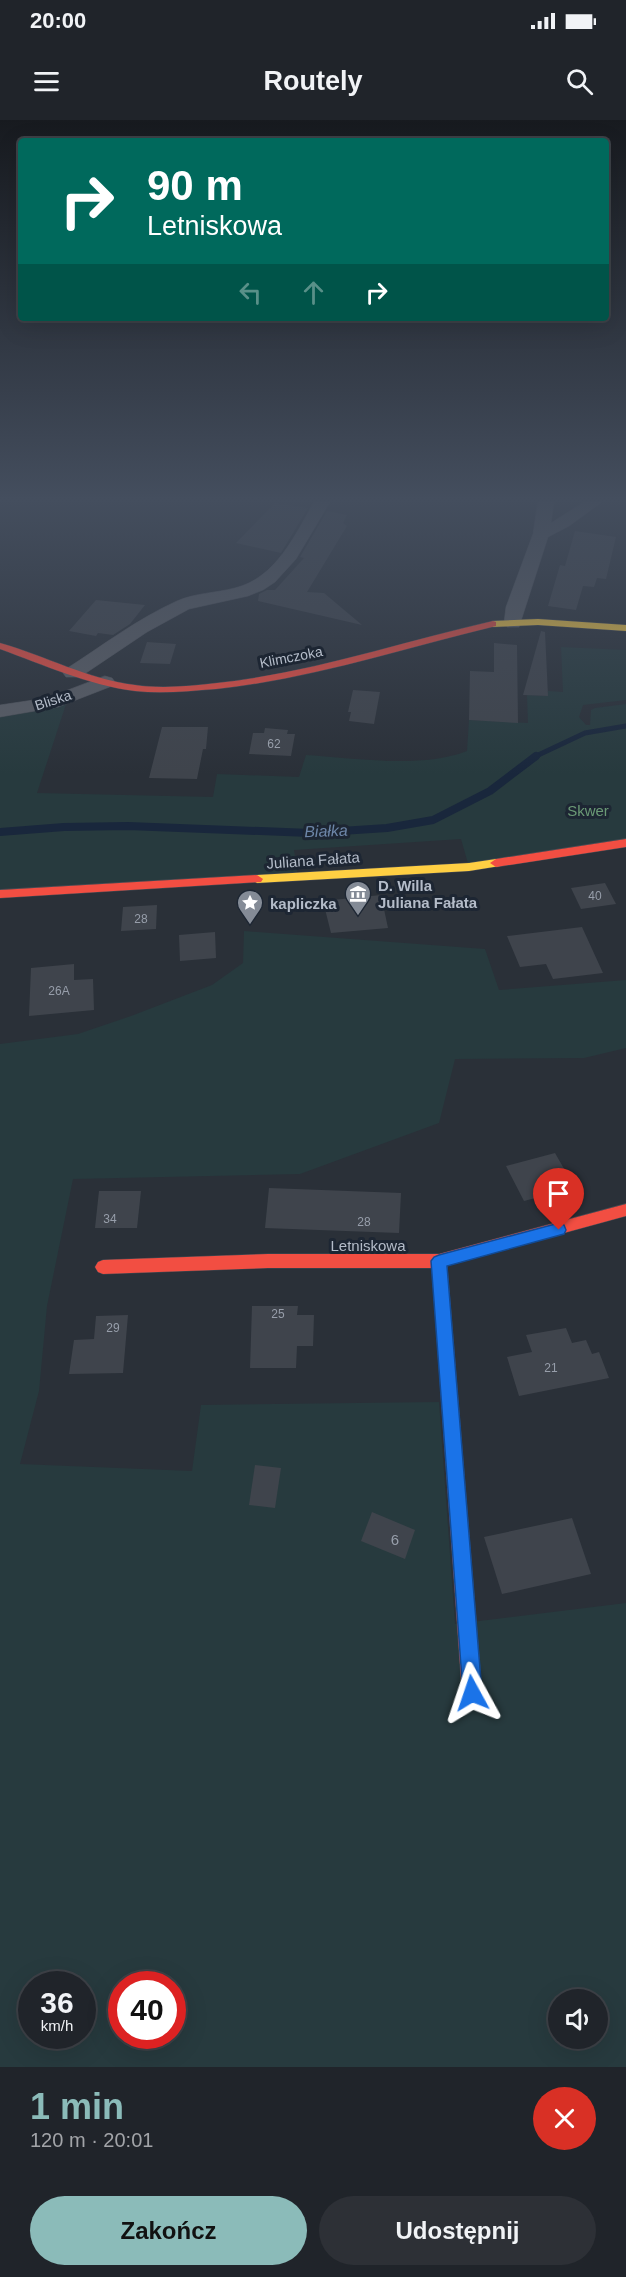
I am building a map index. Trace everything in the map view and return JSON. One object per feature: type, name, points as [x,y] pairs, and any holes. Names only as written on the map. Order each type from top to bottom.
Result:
[{"type":"street","points":[[73,673],[186,604],[237,593]]},
{"type":"street","points":[[513,623],[520,593]]},
{"type":"street","name":"Klimczoka","points":[[0,646],[73,673],[105,682],[134,688],[163,690],[291,676],[466,629],[538,622],[626,628]]},
{"type":"street","name":"Bliska","points":[[0,711],[51,703],[105,682]]},
{"type":"street","name":"Juliana Fałata","points":[[0,894],[469,867],[626,843]]},
{"type":"street","name":"Letniskowa","points":[[103,1267],[268,1261],[439,1261],[626,1210]]},
{"type":"street","points":[[439,1261],[472,1693]]},
{"type":"green space","name":"Skwer","points":[[561,647],[626,650],[626,700],[583,705],[579,717],[586,725],[590,725],[591,710],[626,704],[626,843],[469,867],[461,839],[294,850],[298,878],[0,894],[0,711],[69,695],[37,793],[213,797],[217,774],[299,777],[306,755],[409,761],[429,760],[467,751],[469,720],[528,723],[527,695],[547,696],[548,691],[563,692]]},
{"type":"green space","points":[[244,931],[485,949],[499,990],[626,980],[626,1048],[584,1058],[455,1059],[439,1123],[300,1174],[73,1179],[47,1306],[39,1391],[20,1464],[192,1471],[201,1405],[439,1402],[455,1624],[626,1603],[626,2067],[0,2067],[0,1044],[78,1034],[212,985],[243,963]]},
{"type":"building","points":[[324,593],[362,625],[258,601],[259,594]]},
{"type":"building","points":[[552,593],[581,593],[576,610],[548,606]]},
{"type":"building","points":[[96,600],[145,605],[130,624],[113,635],[98,633],[96,636],[69,631]]},
{"type":"building","points":[[541,631],[545,632],[548,696],[523,695]]},
{"type":"building","points":[[147,642],[176,644],[170,664],[140,663]]},
{"type":"building","points":[[494,643],[517,645],[518,723],[469,720],[470,671],[494,672]]},
{"type":"building","points":[[353,690],[380,692],[374,724],[349,721],[351,712],[348,712]]},
{"type":"building","points":[[162,727],[208,727],[206,749],[203,749],[197,779],[149,778]]},
{"type":"building","points":[[265,728],[288,730],[287,734],[295,734],[291,756],[249,754],[253,733],[264,733]]},
{"type":"building","points":[[605,883],[616,904],[581,909],[571,888]]},
{"type":"building","name":"D. Willa Juliana Fałata","points":[[381,895],[388,928],[331,933],[323,901]]},
{"type":"building","points":[[157,905],[156,929],[121,931],[123,907]]},
{"type":"building","points":[[582,927],[603,973],[553,979],[546,964],[520,967],[507,936]]},
{"type":"building","points":[[215,932],[216,958],[180,961],[179,935]]},
{"type":"building","points":[[74,964],[74,980],[93,979],[94,1010],[29,1016],[31,968]]},
{"type":"building","points":[[555,1153],[579,1195],[547,1204],[543,1196],[524,1201],[506,1166]]},
{"type":"building","points":[[269,1188],[401,1193],[399,1233],[265,1228]]},
{"type":"building","points":[[99,1191],[141,1191],[137,1228],[95,1228]]},
{"type":"building","points":[[252,1306],[298,1306],[297,1315],[314,1315],[313,1346],[297,1346],[296,1368],[250,1368]]},
{"type":"building","points":[[128,1315],[123,1373],[69,1374],[74,1340],[94,1339],[96,1316]]},
{"type":"building","points":[[566,1328],[572,1343],[586,1340],[592,1354],[599,1352],[609,1378],[519,1396],[507,1357],[532,1352],[526,1335]]},
{"type":"building","points":[[255,1465],[281,1468],[275,1508],[249,1505]]},
{"type":"building","points":[[372,1512],[415,1530],[405,1559],[361,1541]]},
{"type":"building","points":[[572,1518],[591,1574],[502,1594],[484,1537]]},
{"type":"waterway","name":"Białka","points":[[536,756],[585,733],[626,726]]},
{"type":"waterway","name":"Białka","points":[[0,832],[64,827],[128,826],[310,833],[387,828],[433,820],[490,791],[536,756]]},
{"type":"traffic: slow","points":[[493,624],[538,622],[626,628]]},
{"type":"traffic: slow","points":[[257,879],[469,867],[496,863]]},
{"type":"traffic: jam","points":[[0,646],[101,681],[135,688],[170,689],[241,683],[277,677],[493,624]]},
{"type":"traffic: jam","points":[[496,863],[626,843]]},
{"type":"traffic: jam","points":[[0,894],[257,879]]},
{"type":"traffic: jam","points":[[103,1267],[268,1261],[439,1261],[626,1210]]},
{"type":"traffic: jam","points":[[439,1261],[472,1693]]},
{"type":"place","name":"D. Willa Juliana Fałata","points":[[358,917]]},
{"type":"place","name":"kapliczka","points":[[250,926]]},
{"type":"route","points":[[472,1693],[439,1261],[559,1230]]}]
